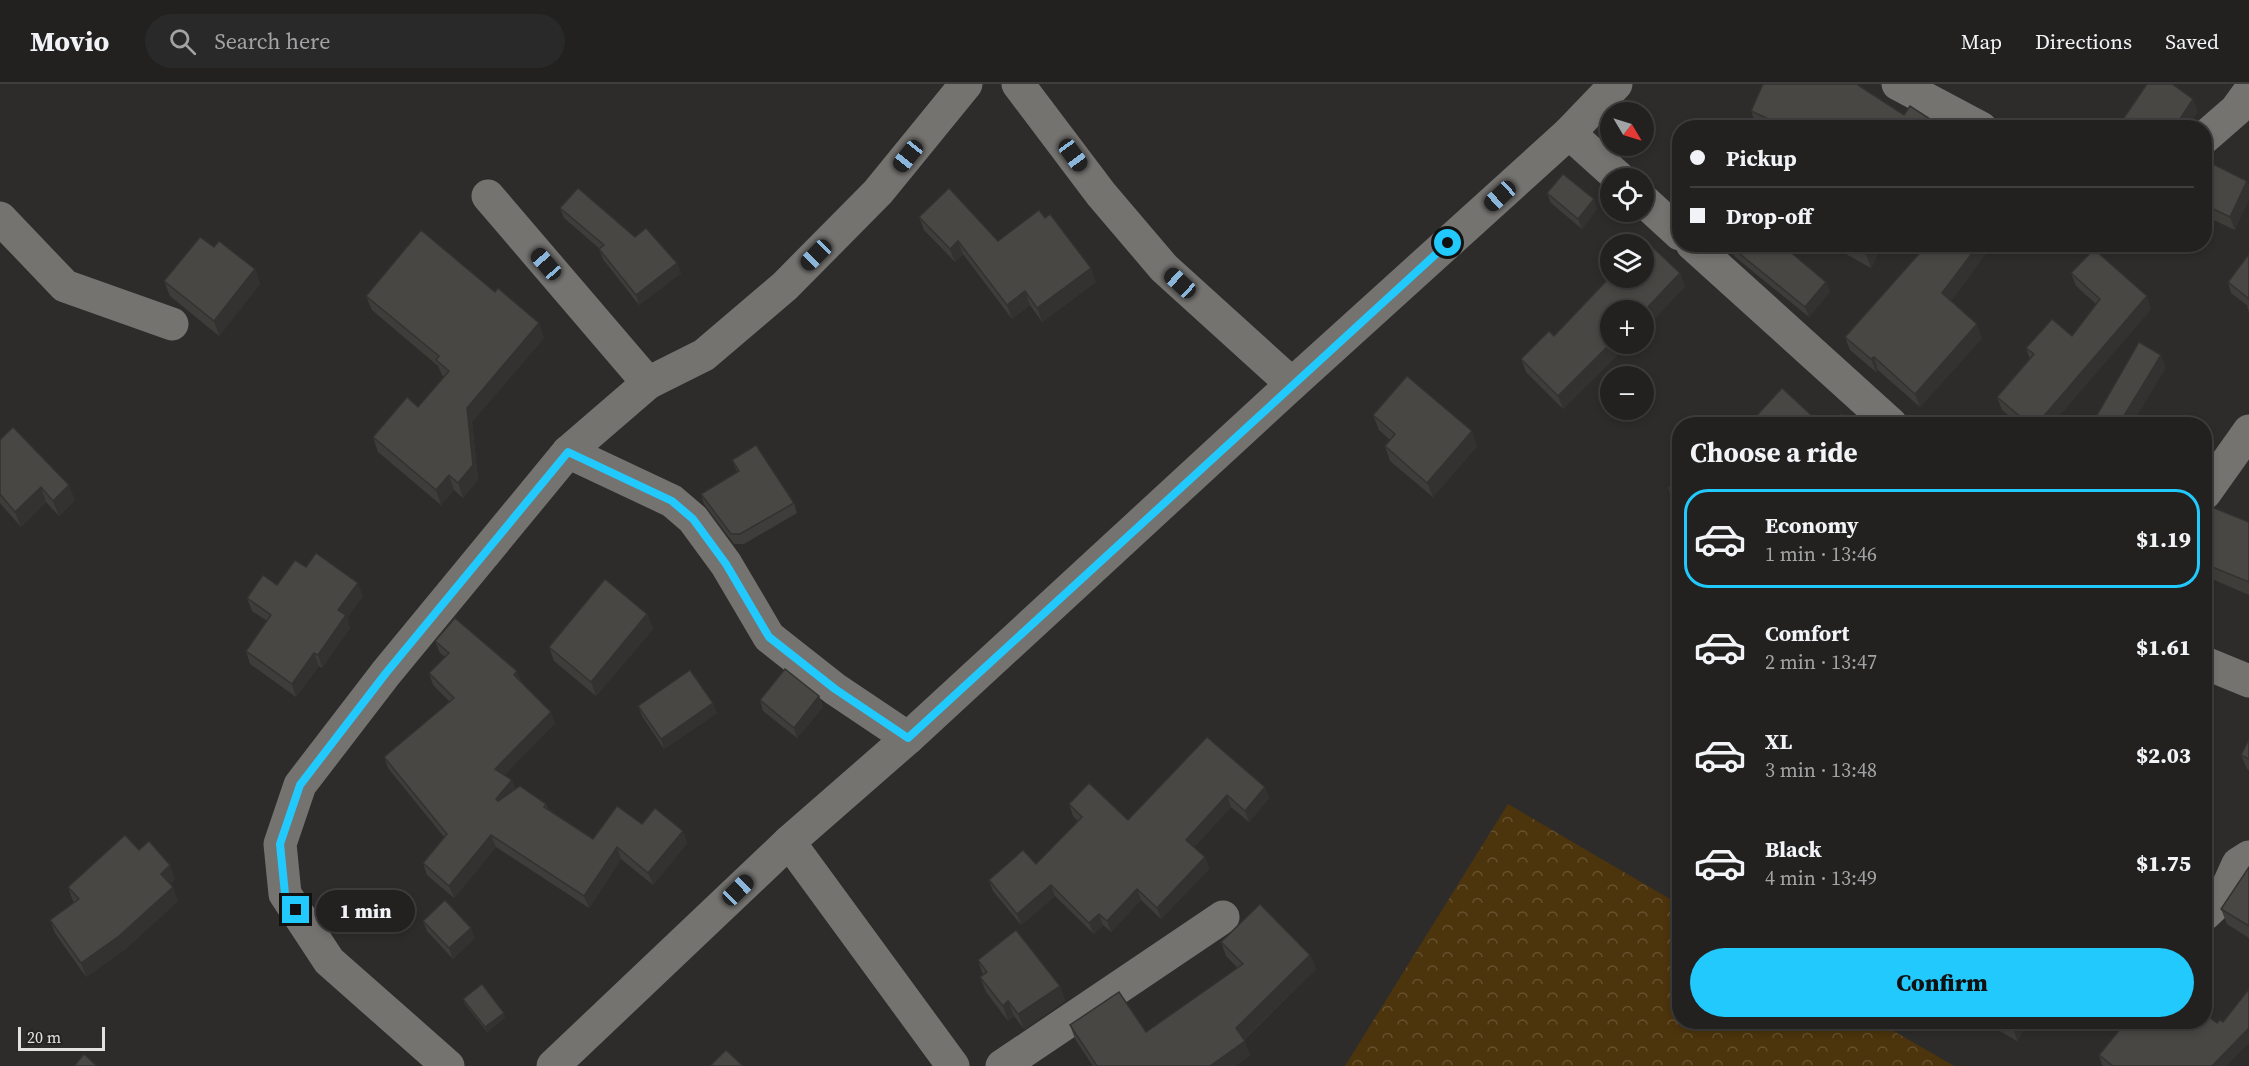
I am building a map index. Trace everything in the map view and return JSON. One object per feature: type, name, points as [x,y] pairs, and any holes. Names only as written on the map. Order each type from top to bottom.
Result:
[{"type":"street","points":[[448,1066],[329,961],[285,894],[280,844],[300,785],[386,673],[568,452],[648,382],[704,355],[785,286],[878,192],[966,84]]},
{"type":"street","points":[[1018,84],[1101,194],[1164,268],[1292,384]]},
{"type":"street","points":[[553,1066],[789,842],[908,738],[1292,384],[1569,133],[1616,84]]},
{"type":"street","points":[[1898,84],[1966,120]]},
{"type":"street","points":[[2212,131],[2236,110],[2249,92]]},
{"type":"street","points":[[1569,133],[1608,168]]},
{"type":"street","points":[[488,196],[648,382]]},
{"type":"street","points":[[1654,210],[1672,227]]},
{"type":"street","points":[[0,218],[65,286],[172,324]]},
{"type":"street","points":[[1701,252],[1883,417]]},
{"type":"street","points":[[2212,484],[2249,431]]},
{"type":"street","points":[[568,452],[672,501],[686,513],[726,564],[769,637],[835,689],[908,738]]},
{"type":"street","points":[[2212,666],[2249,681]]},
{"type":"street","points":[[789,842],[953,1066]]},
{"type":"street","points":[[2212,907],[2223,897],[2238,864],[2249,857]]},
{"type":"street","points":[[1002,1066],[1223,917]]},
{"type":"green space","points":[[1508,804],[1672,900],[1672,1029],[1890,1029],[1954,1066],[1345,1066]]},
{"type":"building","points":[[1763,84],[1858,84],[1904,115],[1910,106],[1932,120],[1771,120],[1751,111]]},
{"type":"building","points":[[2147,84],[2172,84],[2193,99],[2179,120],[2122,120]]},
{"type":"building","points":[[2212,164],[2247,181],[2230,217],[2212,208]]},
{"type":"building","points":[[1563,174],[1594,199],[1578,219],[1547,193]]},
{"type":"building","points":[[578,188],[635,237],[646,228],[677,263],[636,295],[599,249],[604,245],[560,208]]},
{"type":"building","points":[[949,188],[998,241],[1039,210],[1045,218],[1050,214],[1091,268],[1037,308],[1025,291],[1007,305],[958,241],[950,249],[919,217]]},
{"type":"building","points":[[421,230],[495,292],[498,288],[539,323],[467,408],[473,465],[458,483],[449,475],[436,490],[373,437],[407,397],[418,407],[449,371],[436,360],[439,356],[366,296]]},
{"type":"building","points":[[200,237],[214,247],[219,241],[255,269],[214,321],[164,281]]},
{"type":"building","points":[[1654,248],[1680,273],[1654,300],[1600,300],[1600,354],[1558,396],[1521,359],[1549,331],[1554,336],[1600,288],[1654,288]]},
{"type":"building","points":[[1737,252],[1790,252],[1826,282],[1805,307]]},
{"type":"building","points":[[1921,252],[1973,252],[1942,293],[1977,324],[1915,394],[1874,357],[1871,359],[1845,337]]},
{"type":"building","points":[[2091,252],[2097,252],[2147,296],[2043,417],[2021,417],[1997,397],[2034,354],[2026,348],[2052,319],[2072,336],[2100,299],[2071,273]]},
{"type":"building","points":[[2249,254],[2249,299],[2228,282]]},
{"type":"building","points":[[2139,342],[2161,355],[2123,417],[2096,417]]},
{"type":"building","points":[[1407,376],[1472,431],[1427,483],[1385,446],[1395,434],[1373,415]]},
{"type":"building","points":[[1782,388],[1813,417],[1755,417]]},
{"type":"building","points":[[13,427],[69,485],[53,501],[41,487],[15,512],[0,494],[0,440]]},
{"type":"building","points":[[756,445],[794,503],[740,534],[731,534],[701,494],[739,471],[732,460]]},
{"type":"building","points":[[2212,507],[2249,522],[2249,582],[2212,567]]},
{"type":"building","points":[[316,553],[358,583],[338,610],[346,615],[318,655],[314,653],[292,684],[246,651],[271,615],[247,598],[263,575],[277,585],[295,560],[306,567]]},
{"type":"building","points":[[605,579],[647,614],[591,682],[549,647]]},
{"type":"building","points":[[455,618],[517,671],[514,675],[551,712],[495,769],[512,780],[496,799],[498,801],[520,786],[546,804],[544,807],[593,839],[617,806],[642,824],[655,808],[683,831],[648,873],[617,847],[584,896],[491,835],[449,886],[423,863],[447,834],[384,757],[454,698],[429,673],[449,653],[435,641]]},
{"type":"building","points":[[785,669],[819,696],[794,728],[760,700]]},
{"type":"building","points":[[690,670],[713,703],[661,739],[638,706]]},
{"type":"building","points":[[1207,737],[1265,787],[1245,811],[1227,795],[1186,840],[1205,857],[1157,908],[1137,889],[1107,921],[1099,914],[1089,923],[1051,885],[1017,914],[989,880],[1023,850],[1036,864],[1082,817],[1069,804],[1089,783],[1128,820]]},
{"type":"building","points":[[2249,739],[2249,759],[2241,755]]},
{"type":"building","points":[[125,835],[139,850],[149,841],[170,865],[161,874],[173,887],[119,936],[81,963],[50,920],[79,899],[68,887]]},
{"type":"building","points":[[2249,867],[2249,926],[2221,909]]},
{"type":"building","points":[[445,900],[471,928],[449,948],[423,921]]},
{"type":"building","points":[[1260,904],[1310,955],[1236,1028],[1245,1041],[1210,1066],[1097,1066],[1070,1025],[1119,992],[1146,1032],[1243,964],[1221,942]]},
{"type":"building","points":[[1016,930],[1060,986],[1018,1014],[1008,1001],[1003,1006],[980,977],[987,972],[978,960]]},
{"type":"building","points":[[482,984],[504,1013],[485,1027],[463,999]]},
{"type":"building","points":[[2249,989],[2249,1028],[2212,1066],[2113,1066],[2099,1055],[2120,1029],[2212,1029],[2212,1019],[2217,1023],[2220,1020],[2223,1022]]},
{"type":"building","points":[[726,1050],[743,1066],[710,1066]]},
{"type":"building","points":[[84,1054],[97,1066],[74,1066]]},
{"type":"route","points":[[296,910],[285,894],[280,844],[300,785],[386,673],[568,452],[672,501],[693,519],[726,564],[769,637],[835,689],[908,738],[1448,243]]}]
